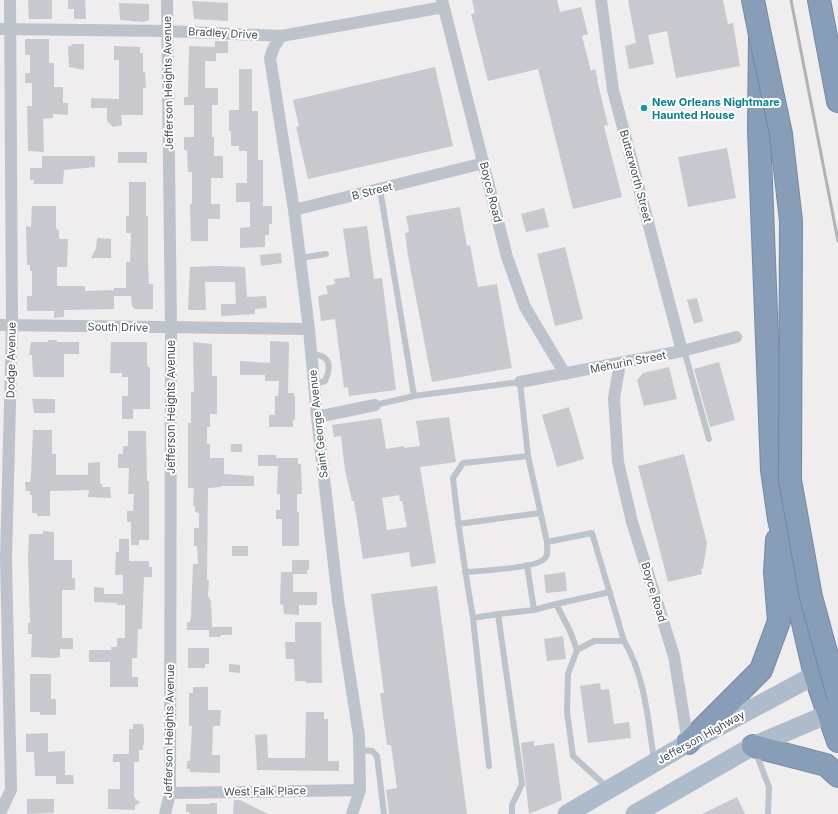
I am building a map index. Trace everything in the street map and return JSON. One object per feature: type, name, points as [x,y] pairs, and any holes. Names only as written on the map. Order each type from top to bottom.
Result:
[{"type":"highway","points":[[753,0],[781,134],[790,222],[790,480],[811,597],[834,706],[838,741]]},
{"type":"highway","points":[[819,0],[837,93]]},
{"type":"highway","points":[[760,35],[759,130],[772,470],[779,519],[815,675],[834,706]]},
{"type":"highway","points":[[688,743],[761,670],[779,621],[775,572],[779,519]]},
{"type":"highway","points":[[753,746],[826,765],[838,776]]},
{"type":"main road","name":"Jefferson Highway","points":[[566,814],[688,743],[815,675],[838,667]]},
{"type":"main road","points":[[637,814],[753,746],[834,706]]},
{"type":"street","name":"Dodge Avenue","points":[[0,813],[11,790],[6,559],[5,29],[10,0]]},
{"type":"street","name":"Jefferson Heights Avenue","points":[[165,814],[170,793],[171,329],[167,0]]},
{"type":"street","name":"Butterworth Street","points":[[601,0],[613,90],[683,350]]},
{"type":"street","name":"Bradley Drive","points":[[5,29],[167,31],[281,36],[443,3]]},
{"type":"street","name":"Boyce Road","points":[[443,3],[507,257],[525,307],[565,374]]},
{"type":"street","name":"Saint George Avenue","points":[[281,36],[274,47],[270,58],[294,210],[309,329],[317,417],[338,600],[360,750],[360,790],[352,814]]},
{"type":"street","name":"B Street","points":[[294,210],[484,163]]},
{"type":"street","name":"South Drive","points":[[6,325],[171,329],[309,329]]},
{"type":"street","name":"Mehurin Street","points":[[520,382],[683,350],[736,337]]},
{"type":"street","name":"Boyce Road","points":[[620,363],[614,398],[618,462],[632,522],[674,656],[688,743]]},
{"type":"street","points":[[317,417],[375,405]]},
{"type":"street","name":"West Falk Place","points":[[170,793],[360,790]]},
{"type":"lane","points":[[380,189],[414,396]]},
{"type":"lane","points":[[300,258],[326,254]]},
{"type":"lane","points":[[683,350],[709,439]]},
{"type":"lane","points":[[311,354],[320,354],[328,361],[330,370],[325,381],[314,384]]},
{"type":"lane","points":[[375,405],[414,396],[520,382],[528,456],[547,542],[547,555],[542,561],[527,565],[465,572]]},
{"type":"lane","points":[[489,766],[473,618],[452,478],[463,463],[528,456]]},
{"type":"lane","points":[[458,524],[540,513]]},
{"type":"lane","points":[[547,542],[592,533],[624,641],[634,657],[647,710],[654,763]]},
{"type":"lane","points":[[527,565],[534,610]]},
{"type":"lane","points":[[473,618],[534,610],[610,592]]},
{"type":"lane","points":[[556,604],[570,631],[577,650],[568,674],[567,689],[567,712],[573,756],[609,790]]},
{"type":"lane","points":[[498,614],[522,784],[512,805],[512,814]]},
{"type":"lane","points":[[577,650],[594,641],[624,641]]},
{"type":"lane","points":[[753,746],[769,787],[768,814]]},
{"type":"lane","points":[[360,750],[372,751],[377,756],[384,814]]},
{"type":"building","points":[[28,0],[52,0],[52,19],[29,19]]},
{"type":"building","points":[[68,0],[85,0],[86,19],[74,19],[74,9],[68,9]]},
{"type":"building","points":[[472,0],[557,0],[560,12],[581,7],[588,34],[582,36],[591,71],[595,69],[598,80],[608,125],[604,126],[622,197],[573,209],[538,69],[488,81],[471,14],[475,13]]},
{"type":"building","points":[[628,0],[723,0],[728,24],[733,23],[740,66],[676,78],[667,31],[648,35],[654,64],[629,69],[625,46],[636,43]]},
{"type":"building","points":[[192,1],[228,3],[228,21],[194,19]]},
{"type":"building","points":[[119,3],[149,4],[149,20],[143,22],[120,20]]},
{"type":"building","points":[[25,39],[49,39],[49,63],[54,63],[54,87],[63,87],[63,103],[68,103],[68,115],[53,114],[53,118],[43,119],[44,152],[28,151],[27,106],[32,106],[32,83],[25,83],[25,73],[30,73],[30,55],[25,55]]},
{"type":"building","points":[[215,41],[228,41],[228,53],[216,53],[216,61],[205,61],[205,88],[218,88],[218,105],[212,105],[212,137],[214,137],[214,156],[223,156],[223,178],[211,178],[211,204],[220,204],[220,219],[208,219],[208,241],[191,241],[190,204],[192,204],[192,172],[188,172],[187,150],[184,150],[184,137],[194,137],[194,105],[184,105],[184,97],[188,97],[189,46],[215,47]]},
{"type":"building","points":[[71,44],[84,44],[84,70],[69,67],[68,46],[72,46]]},
{"type":"building","points":[[114,46],[140,47],[140,53],[143,53],[143,72],[145,72],[146,88],[143,88],[143,115],[121,115],[122,125],[113,127],[107,121],[107,108],[91,108],[91,98],[119,99],[119,60],[114,60]]},
{"type":"building","points":[[435,67],[453,146],[308,179],[296,127],[299,126],[293,100]]},
{"type":"building","points":[[239,69],[252,69],[252,111],[258,111],[258,160],[263,160],[263,206],[272,206],[272,224],[269,224],[269,235],[265,235],[265,247],[240,248],[240,228],[250,227],[250,202],[236,202],[236,183],[247,183],[247,151],[239,151],[239,146],[231,146],[231,131],[229,131],[229,110],[239,110]]},
{"type":"building","points":[[727,148],[736,198],[688,207],[678,157]]},
{"type":"building","points":[[118,152],[147,152],[147,163],[118,163]]},
{"type":"building","points":[[42,156],[95,156],[95,167],[64,170],[63,184],[33,184],[34,180],[30,180],[30,168],[42,168]]},
{"type":"building","points":[[129,182],[146,182],[149,284],[153,284],[153,309],[134,309],[134,307],[132,307],[131,296],[114,296],[114,288],[126,288],[126,262],[130,262],[131,233],[126,233],[126,216],[129,216]]},
{"type":"building","points":[[32,206],[56,206],[56,227],[57,230],[59,230],[59,239],[68,239],[67,267],[57,267],[57,286],[85,286],[85,291],[114,290],[114,309],[64,310],[64,317],[54,318],[54,311],[27,311],[27,296],[32,296],[32,271],[30,271],[30,265],[27,265],[26,226],[31,227]]},
{"type":"building","points":[[460,207],[467,246],[470,245],[478,287],[497,284],[512,368],[432,382],[408,256],[405,233],[409,232],[406,216]]},
{"type":"building","points":[[544,208],[549,227],[526,232],[521,214]]},
{"type":"building","points":[[367,226],[374,279],[382,278],[396,390],[349,396],[348,387],[344,388],[335,319],[321,321],[318,296],[328,294],[326,286],[335,284],[334,279],[350,277],[343,229]]},
{"type":"building","points":[[97,238],[111,239],[111,258],[91,258],[96,248]]},
{"type":"building","points":[[565,247],[583,319],[555,326],[537,254]]},
{"type":"building","points":[[281,253],[282,263],[261,266],[260,255]]},
{"type":"building","points":[[190,267],[245,267],[247,297],[266,296],[267,308],[255,309],[255,314],[221,316],[221,304],[236,304],[235,282],[205,282],[206,310],[188,310]]},
{"type":"building","points":[[697,298],[703,321],[694,324],[687,300]]},
{"type":"building","points":[[48,340],[57,340],[57,342],[79,342],[79,354],[64,354],[64,377],[34,377],[32,355],[29,355],[31,342],[48,342]]},
{"type":"building","points":[[270,341],[289,342],[288,393],[294,393],[295,398],[295,420],[293,420],[293,427],[269,427],[269,415],[275,415],[275,396],[278,396],[279,381],[265,381],[265,375],[240,375],[240,361],[270,363]]},
{"type":"building","points":[[111,342],[147,342],[147,363],[148,367],[150,367],[150,409],[133,409],[133,419],[122,419],[122,396],[128,396],[128,377],[122,377],[122,373],[110,373]]},
{"type":"building","points":[[193,342],[212,344],[212,376],[217,376],[217,414],[210,414],[210,427],[207,427],[207,444],[210,444],[210,458],[224,458],[224,474],[254,476],[254,486],[221,486],[208,488],[207,580],[209,580],[208,596],[211,601],[212,627],[232,627],[232,635],[221,635],[220,637],[209,637],[209,630],[187,630],[187,622],[190,622],[191,616],[193,564],[198,564],[197,546],[194,546],[194,528],[199,528],[199,513],[195,512],[195,506],[193,506],[194,488],[188,488],[188,423],[191,423],[191,392],[194,392]]},
{"type":"building","points":[[719,362],[735,420],[710,427],[694,369]]},
{"type":"building","points":[[669,367],[677,399],[644,406],[637,380],[643,373]]},
{"type":"building","points":[[32,399],[55,399],[55,413],[34,413]]},
{"type":"building","points":[[569,407],[584,459],[557,467],[542,415]]},
{"type":"building","points":[[449,417],[456,462],[420,467],[436,563],[411,567],[409,552],[363,559],[354,501],[352,501],[345,470],[341,436],[334,437],[332,425],[381,418],[386,449],[404,446],[404,448],[420,446],[416,421]],"holes":[[[399,495],[400,501],[402,501],[407,527],[387,530],[382,498]]]},
{"type":"building","points":[[33,430],[52,430],[52,454],[56,454],[56,475],[88,475],[88,463],[100,462],[100,484],[102,484],[102,487],[110,487],[111,498],[88,497],[89,490],[50,491],[50,516],[37,516],[37,513],[32,513],[32,495],[30,495],[30,491],[26,491],[25,482],[30,482],[31,476]]},
{"type":"building","points":[[128,431],[146,431],[147,481],[149,481],[149,540],[139,540],[139,545],[131,545],[131,522],[127,522],[127,511],[133,511],[134,494],[128,494],[129,468],[118,468],[118,454],[123,454],[123,446],[128,446]]},
{"type":"building","points":[[231,444],[242,444],[242,452],[231,452]]},
{"type":"building","points":[[684,454],[707,543],[703,568],[701,569],[702,574],[668,582],[638,466]]},
{"type":"building","points":[[258,455],[276,455],[276,458],[298,458],[298,464],[301,464],[302,494],[297,494],[297,512],[299,512],[299,546],[282,546],[282,519],[276,519],[276,510],[280,510],[280,494],[277,494],[278,466],[258,466]]},
{"type":"building","points":[[43,531],[54,532],[54,560],[72,560],[72,578],[75,578],[75,590],[62,590],[62,638],[73,638],[73,649],[60,649],[60,657],[55,658],[31,657],[32,634],[28,634],[28,623],[30,623],[28,556],[29,534],[43,534]]},
{"type":"building","points":[[119,539],[129,539],[129,561],[149,561],[149,567],[152,567],[152,577],[144,577],[142,629],[138,629],[137,658],[132,658],[132,677],[138,677],[138,687],[110,687],[110,662],[89,662],[89,650],[111,650],[111,647],[117,647],[117,638],[125,638],[125,605],[117,605],[117,603],[94,602],[94,587],[104,588],[104,594],[123,594],[123,575],[115,575],[116,552],[119,552]]},
{"type":"building","points":[[232,546],[248,546],[248,556],[232,556]]},
{"type":"building","points":[[292,560],[309,560],[309,570],[307,570],[307,574],[293,574],[293,592],[317,592],[317,605],[299,605],[299,615],[284,614],[283,605],[280,604],[281,572],[292,572]]},
{"type":"building","points":[[565,572],[567,591],[546,593],[544,575]]},
{"type":"building","points":[[437,586],[467,814],[389,814],[386,790],[397,788],[391,745],[387,745],[380,693],[384,693],[371,594]]},
{"type":"building","points":[[295,622],[321,622],[322,683],[295,681],[294,659],[286,659],[285,642],[295,642]]},
{"type":"building","points":[[563,636],[566,659],[547,661],[544,639]]},
{"type":"building","points":[[188,648],[209,648],[209,664],[205,664],[205,668],[188,668]]},
{"type":"building","points":[[229,664],[240,665],[240,673],[229,672]]},
{"type":"building","points":[[30,674],[51,674],[51,699],[56,699],[56,715],[40,715],[40,712],[30,712]]},
{"type":"building","points":[[600,683],[601,690],[609,689],[614,724],[629,722],[631,738],[588,743],[580,686]]},
{"type":"building","points":[[193,687],[208,687],[208,710],[221,710],[220,726],[213,726],[212,755],[220,755],[220,773],[190,772],[190,769],[187,769],[187,761],[190,761],[192,726],[189,726],[189,693],[193,693]]},
{"type":"building","points":[[306,712],[324,712],[324,719],[328,719],[328,761],[339,761],[339,771],[257,770],[255,735],[267,734],[268,758],[305,758]]},
{"type":"building","points":[[133,724],[143,724],[144,729],[143,750],[139,750],[139,762],[134,762],[134,795],[135,799],[140,802],[135,806],[135,810],[108,809],[108,789],[120,789],[120,762],[113,762],[113,754],[129,754],[129,729],[133,729]]},
{"type":"building","points":[[48,733],[48,752],[65,751],[65,775],[73,775],[74,784],[56,784],[56,776],[35,776],[34,752],[26,752],[26,734]]},
{"type":"building","points":[[534,741],[534,746],[554,743],[562,800],[529,814],[521,743]]},
{"type":"building","points":[[737,797],[745,814],[702,814]]},
{"type":"building","points":[[27,799],[54,799],[54,813],[27,814]]},
{"type":"building","points":[[234,800],[240,800],[268,814],[233,814]]},
{"type":"building","points":[[217,803],[217,814],[189,814],[189,812],[186,812],[186,804]]},
{"type":"railway","points":[[791,0],[838,241]]},
{"type":"place","name":"New Orleans Nightmare Haunted House","points":[[644,108]]}]
